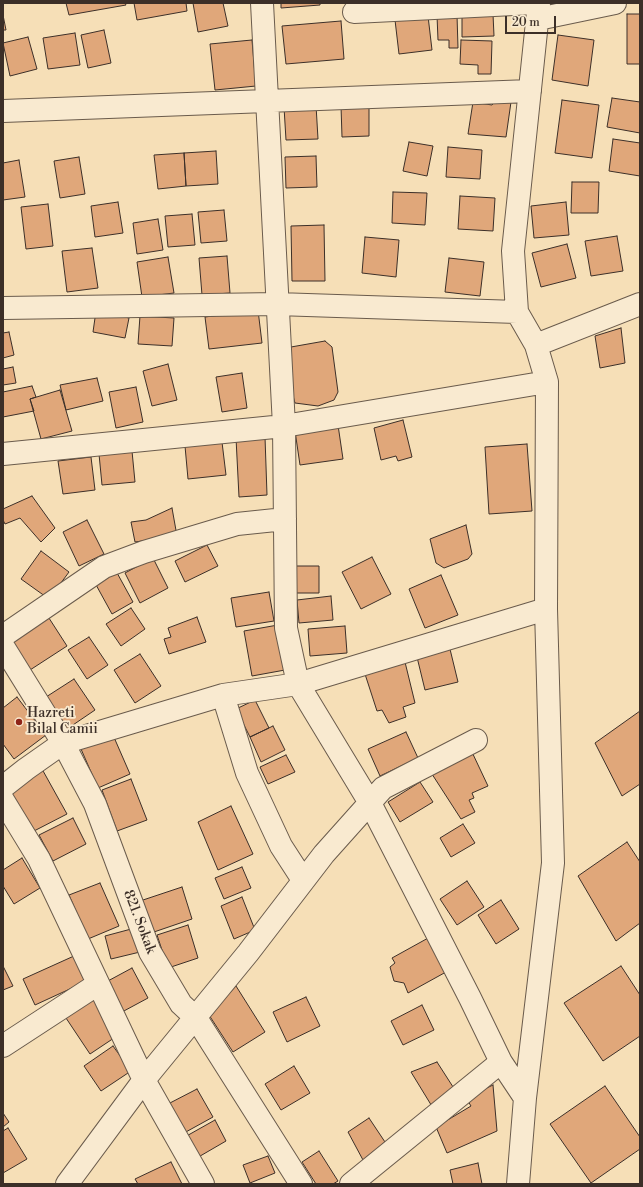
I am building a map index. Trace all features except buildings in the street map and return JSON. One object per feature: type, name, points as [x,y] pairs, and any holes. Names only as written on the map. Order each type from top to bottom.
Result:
[{"type":"street","points":[[262,3],[284,426],[286,628],[298,684],[370,803],[470,998],[501,1062],[525,1098]]},
{"type":"street","points":[[354,12],[537,8],[615,3]]},
{"type":"street","points":[[518,1184],[525,1098],[553,863],[546,609],[547,382],[536,345],[517,312],[513,251],[537,8]]},
{"type":"street","points":[[3,111],[530,91]]},
{"type":"street","points":[[3,308],[277,304],[517,312]]},
{"type":"street","points":[[536,345],[640,304]]},
{"type":"street","points":[[3,454],[284,426],[547,382]]},
{"type":"street","points":[[3,636],[104,567],[144,552],[237,524],[285,519]]},
{"type":"street","points":[[3,787],[26,768],[63,743],[223,695],[298,684],[546,609]]},
{"type":"street","name":"821. Sokak","points":[[3,646],[63,743],[95,804],[150,952],[182,1004],[196,1018],[301,1184]]},
{"type":"street","points":[[223,695],[247,773],[281,846],[303,880]]},
{"type":"street","points":[[67,1184],[144,1080],[196,1018],[303,880],[324,854],[383,788],[476,740]]},
{"type":"street","points":[[3,800],[39,859],[144,1080],[203,1184]]},
{"type":"street","points":[[3,1046],[98,984]]},
{"type":"street","points":[[351,1184],[501,1062]]},
{"type":"place","name":"Hazreti Bilal Camii","points":[[19,722]]}]
